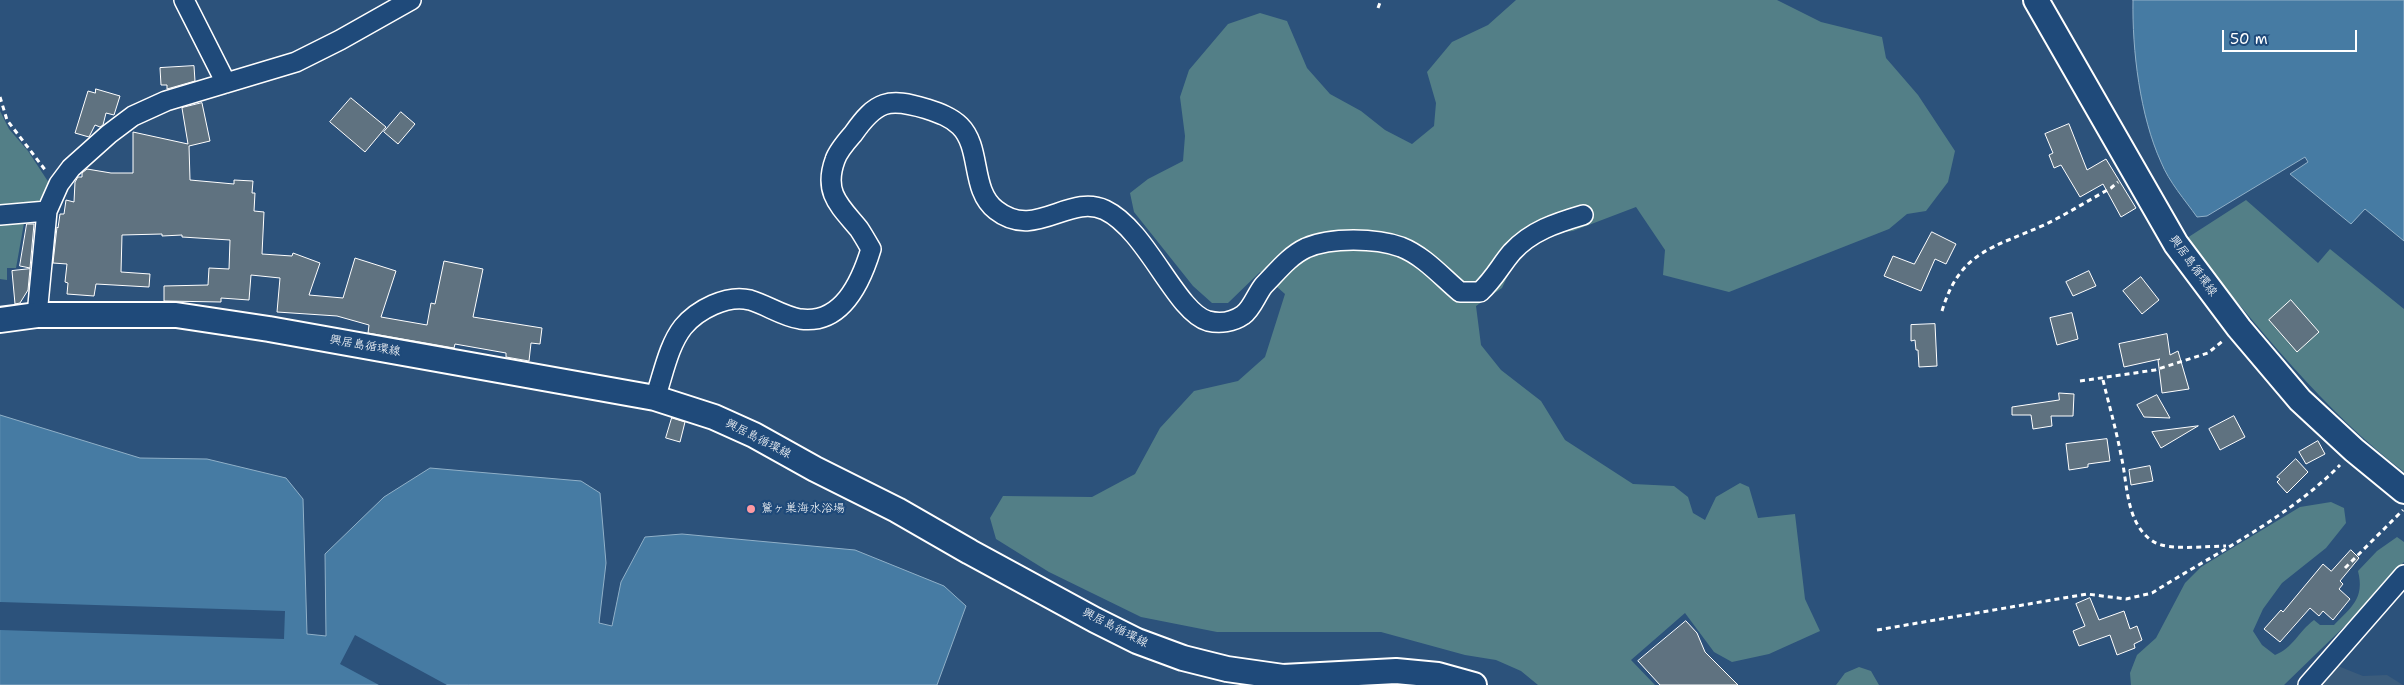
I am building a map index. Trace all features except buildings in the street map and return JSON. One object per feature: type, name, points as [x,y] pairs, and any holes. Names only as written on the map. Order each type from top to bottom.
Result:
[{"type":"main road","name":"興居島循環線","points":[[2036,0],[2176,244],[2239,328],[2300,400],[2354,450],[2404,491]]},
{"type":"main road","name":"興居島循環線","points":[[0,320],[37,315],[176,315],[269,329],[655,398],[714,417],[754,435],[815,469],[897,510],[1095,620],[1137,641],[1183,658],[1228,669],[1283,677],[1396,671],[1438,675],[1474,685]]},
{"type":"street","points":[[184,0],[226,83]]},
{"type":"street","points":[[37,315],[47,212],[58,184],[87,153],[133,116],[166,101],[296,62],[340,40],[411,0]]},
{"type":"street","points":[[655,398],[672,348],[682,328],[714,304],[729,299],[749,300],[801,319],[826,316],[850,298],[863,274],[871,249],[859,229],[843,213],[833,196],[830,172],[837,155],[868,112],[886,104],[907,103],[942,114],[960,127],[971,144],[982,191],[994,209],[1009,218],[1032,222],[1089,205],[1104,210],[1122,220],[1142,243],[1190,309],[1206,320],[1224,323],[1244,314],[1258,292],[1285,262],[1306,248],[1335,241],[1362,240],[1401,247],[1424,260],[1460,292],[1480,292],[1494,279],[1511,253],[1525,240],[1548,226],[1583,215]]},
{"type":"street","points":[[0,216],[47,212]]},
{"type":"street","points":[[2308,685],[2404,575]]},
{"type":"path","points":[[1378,8],[1381,0]]},
{"type":"path","points":[[0,97],[7,120],[58,184]]},
{"type":"path","points":[[1942,311],[1947,294],[1958,274],[1984,250],[2045,224],[2103,193],[2132,170]]},
{"type":"path","points":[[2080,381],[2103,380],[2155,370],[2208,353],[2239,328]]},
{"type":"path","points":[[2103,380],[2122,456],[2129,505],[2144,533],[2155,542],[2166,546],[2227,546]]},
{"type":"path","points":[[1877,630],[2087,594],[2126,599],[2140,597],[2152,592],[2292,506],[2318,488],[2354,450]]},
{"type":"path","points":[[2345,568],[2404,510]]},
{"type":"shaded area","points":[[2133,0],[2404,0],[2404,241],[2365,209],[2351,224],[2290,174],[2308,162],[2305,157],[2207,216],[2197,217],[2164,169],[2148,124],[2136,61]]},
{"type":"shaded area","points":[[0,415],[140,458],[207,459],[286,478],[303,499],[307,634],[326,636],[325,554],[384,497],[430,468],[581,481],[600,493],[606,563],[599,623],[612,626],[621,582],[645,537],[682,534],[855,550],[944,586],[966,606],[937,685],[0,685]]},
{"type":"shaded area","points":[[2338,666],[2363,676],[2387,675],[2403,685],[2323,685]]},
{"type":"green space","points":[[1516,0],[1777,0],[1821,22],[1882,37],[1886,58],[1918,95],[1955,151],[1948,182],[1926,211],[1907,214],[1889,229],[1729,292],[1663,275],[1665,250],[1636,207],[1573,231],[1556,233],[1528,248],[1510,271],[1502,288],[1476,306],[1481,345],[1501,370],[1541,401],[1565,440],[1633,484],[1674,486],[1688,497],[1693,513],[1705,520],[1716,497],[1740,483],[1749,487],[1758,518],[1795,514],[1805,599],[1820,631],[1769,654],[1732,662],[1714,652],[1685,613],[1631,660],[1655,685],[1538,685],[1521,671],[1496,660],[1465,655],[1381,632],[1217,632],[1141,617],[1049,572],[996,539],[990,518],[1003,496],[1092,497],[1135,474],[1160,428],[1194,391],[1238,381],[1265,357],[1285,294],[1260,272],[1228,303],[1212,303],[1193,286],[1134,212],[1130,193],[1148,179],[1183,161],[1185,136],[1180,97],[1189,70],[1228,24],[1260,13],[1287,21],[1307,68],[1330,94],[1361,111],[1385,130],[1412,144],[1434,126],[1436,103],[1427,72],[1452,42],[1488,25]]},
{"type":"green space","points":[[0,111],[9,129],[28,151],[49,183],[46,192],[37,203],[24,207],[0,209]]},
{"type":"green space","points":[[2246,200],[2318,263],[2330,249],[2404,309],[2404,472],[2346,422],[2293,367],[2194,250],[2187,238]]},
{"type":"green space","points":[[0,220],[24,223],[16,268],[7,268],[7,280],[0,279]]},
{"type":"green space","points":[[2331,502],[2344,508],[2346,523],[2326,548],[2282,583],[2263,609],[2253,631],[2262,645],[2275,655],[2291,644],[2314,620],[2320,625],[2334,625],[2351,607],[2358,596],[2360,581],[2358,571],[2377,551],[2397,537],[2404,542],[2404,562],[2352,619],[2284,685],[2131,685],[2130,673],[2137,655],[2156,638],[2185,583],[2201,567],[2300,507]]},
{"type":"green space","points":[[1859,667],[1871,671],[1879,685],[1836,685],[1845,673]]},
{"type":"pier","points":[[0,602],[285,611],[284,639],[0,630]]},
{"type":"pier","points":[[355,635],[447,685],[379,685],[340,664]]},
{"type":"place","name":"鷲ヶ巣海水浴場","points":[[751,509]]}]
